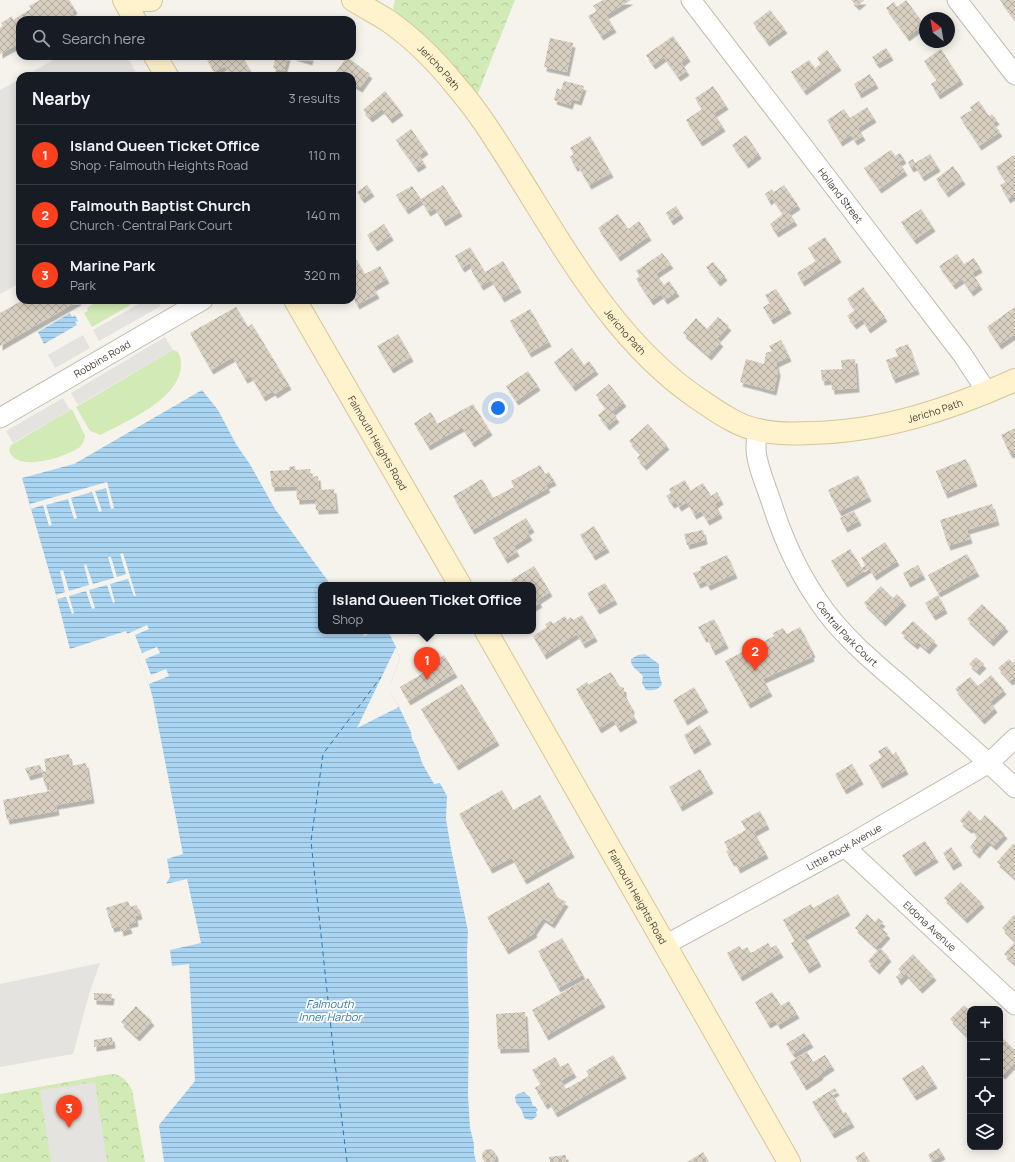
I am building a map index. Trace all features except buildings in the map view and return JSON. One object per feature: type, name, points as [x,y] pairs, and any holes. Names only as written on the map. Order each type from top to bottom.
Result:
[{"type":"main road","points":[[124,0],[133,16]]},
{"type":"main road","points":[[143,0],[151,0]]},
{"type":"main road","name":"Jericho Path","points":[[353,0],[386,20],[414,42],[458,87],[484,122],[595,295],[635,343],[666,374],[685,390],[732,420],[757,430],[797,434],[852,430],[917,417],[961,402],[1015,380]]},
{"type":"main road","points":[[157,60],[165,72]]},
{"type":"main road","name":"Falmouth Heights Road","points":[[297,304],[458,582]]},
{"type":"main road","name":"Falmouth Heights Road","points":[[488,634],[666,945],[788,1162]]},
{"type":"street","name":"Holland Street","points":[[691,0],[957,347],[987,392]]},
{"type":"street","points":[[957,0],[1015,75]]},
{"type":"street","name":"Robbins Road","points":[[0,418],[196,304]]},
{"type":"street","name":"Central Park Court","points":[[757,430],[756,449],[758,461],[777,521],[804,577],[826,612],[866,655],[990,763],[1015,788]]},
{"type":"street","name":"Little Rock Avenue","points":[[666,945],[845,847],[990,763],[1015,738]]},
{"type":"street","name":"Eldona Avenue","points":[[845,847],[1015,1005]]},
{"type":"green space","points":[[395,0],[515,0],[478,93],[472,92],[427,41],[393,9]]},
{"type":"green space","points":[[93,304],[130,305],[92,327],[84,313],[88,311],[87,308]]},
{"type":"green space","points":[[173,350],[178,352],[180,357],[180,374],[174,386],[164,397],[139,415],[101,435],[90,431],[76,407]]},
{"type":"green space","points":[[72,409],[85,436],[80,447],[64,455],[42,461],[21,461],[13,457],[9,450],[11,445]]},
{"type":"green space","points":[[111,1074],[118,1075],[124,1079],[132,1090],[145,1162],[0,1162],[0,1094]]},
{"type":"shaded area","points":[[53,60],[129,60],[136,72],[32,72]]},
{"type":"shaded area","points":[[16,81],[16,285],[0,294],[0,90]]},
{"type":"shaded area","points":[[139,304],[160,304],[161,306],[99,341],[93,330]]},
{"type":"shaded area","points":[[83,335],[90,348],[55,368],[48,355]]},
{"type":"shaded area","points":[[165,337],[173,350],[78,405],[71,393]]},
{"type":"shaded area","points":[[63,398],[70,410],[13,443],[6,431]]},
{"type":"shaded area","points":[[100,963],[90,991],[73,1054],[0,1067],[0,984]]},
{"type":"shaded area","points":[[95,1082],[107,1162],[51,1162],[40,1090]]},
{"type":"water","points":[[70,313],[72,317],[75,315],[78,321],[75,322],[77,325],[44,344],[38,332]]},
{"type":"water","name":"Falmouth Inner Harbor","points":[[202,390],[218,410],[236,444],[251,466],[275,509],[329,582],[318,582],[318,634],[363,634],[364,636],[369,634],[390,634],[400,659],[390,685],[390,692],[411,732],[412,739],[418,750],[422,763],[434,784],[440,783],[447,796],[446,819],[468,931],[468,1095],[470,1128],[476,1162],[164,1162],[159,1125],[195,1081],[189,964],[172,966],[170,950],[201,943],[187,879],[166,884],[170,877],[167,859],[183,854],[149,684],[126,631],[70,649],[22,478],[74,464]]},
{"type":"water","points":[[645,654],[659,664],[659,674],[662,684],[655,690],[646,690],[642,683],[643,676],[633,667],[631,662],[631,659],[638,655]]},
{"type":"water","points":[[524,1092],[530,1097],[533,1106],[535,1106],[538,1110],[536,1112],[537,1116],[532,1120],[525,1119],[516,1101],[515,1097],[517,1094]]},
{"type":"pier","points":[[107,482],[114,508],[111,509],[106,488],[95,491],[102,511],[99,512],[92,492],[71,498],[77,518],[74,519],[68,499],[46,505],[52,525],[49,526],[43,505],[31,509],[30,504]]},
{"type":"pier","points":[[123,553],[136,596],[134,596],[128,579],[110,584],[115,602],[113,603],[107,585],[89,590],[95,608],[92,609],[86,591],[69,596],[74,613],[72,614],[66,597],[57,599],[56,595],[65,592],[60,571],[63,570],[69,591],[89,585],[84,565],[86,564],[93,584],[114,578],[108,557],[111,557],[117,577],[126,574],[120,554]]},
{"type":"pier","points":[[147,625],[149,629],[135,635],[142,653],[157,647],[160,653],[145,659],[151,675],[166,669],[169,676],[149,684],[127,634]]},
{"type":"pier","points":[[396,647],[400,659],[390,685],[390,692],[399,707],[357,728]]},
{"type":"ferry route","points":[[347,1162],[311,841],[323,754],[381,677]]},
{"type":"place","name":"Falmouth Baptist Church","points":[[755,671]]},
{"type":"place","name":"Island Queen Ticket Office","points":[[427,680]]},
{"type":"place","name":"Marine Park","points":[[69,1128]]}]
